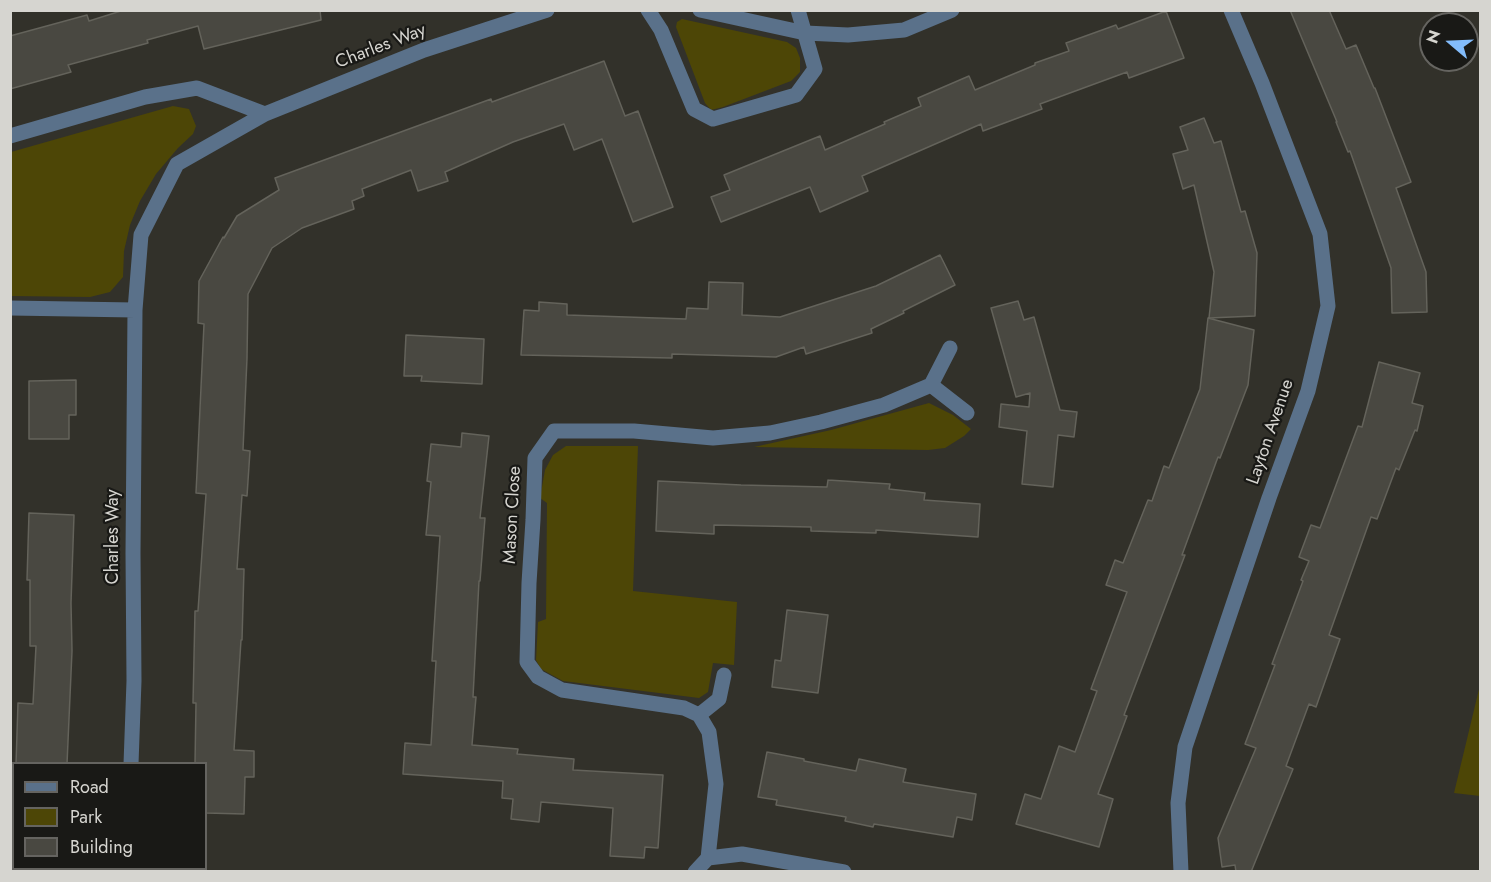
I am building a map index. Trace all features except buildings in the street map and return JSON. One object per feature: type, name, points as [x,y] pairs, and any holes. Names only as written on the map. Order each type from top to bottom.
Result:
[{"type":"street","name":"Charles Way","points":[[130,762],[134,681],[135,310],[141,235],[177,164],[265,114],[424,50],[547,10]]},
{"type":"street","points":[[648,10],[661,30],[694,109],[713,119],[796,95],[814,69],[798,10]]},
{"type":"street","points":[[700,10],[805,33],[848,35],[904,30],[952,10]]},
{"type":"street","name":"Layton Avenue","points":[[1181,872],[1178,803],[1185,747],[1269,498],[1308,391],[1328,306],[1320,234],[1262,82],[1231,10]]},
{"type":"street","points":[[10,136],[145,97],[197,88],[265,114]]},
{"type":"street","points":[[10,308],[135,310]]},
{"type":"street","points":[[950,348],[931,385],[967,413]]},
{"type":"street","name":"Mason Close","points":[[699,715],[684,708],[562,690],[538,677],[527,662],[535,458],[554,431],[634,431],[713,438],[770,433],[884,405],[931,385]]},
{"type":"street","points":[[708,858],[716,784],[709,732],[699,715],[720,699],[724,675]]},
{"type":"street","points":[[694,872],[708,858],[742,854],[844,872]]},
{"type":"green space","points":[[682,19],[787,42],[796,48],[800,58],[800,72],[791,81],[711,110],[705,103],[676,27],[677,22]]},
{"type":"green space","points":[[173,106],[189,109],[196,126],[193,134],[156,174],[140,201],[130,225],[124,251],[123,277],[110,292],[90,297],[11,296],[11,152]]},
{"type":"green space","points":[[929,403],[953,415],[971,429],[945,448],[928,450],[754,447],[831,430]]},
{"type":"green space","points":[[566,446],[638,446],[633,591],[737,602],[734,665],[713,663],[708,692],[699,698],[563,681],[541,669],[536,660],[538,622],[546,619],[547,503],[540,498],[545,470],[553,455]]},
{"type":"green space","points":[[1480,685],[1480,796],[1454,793]]}]
